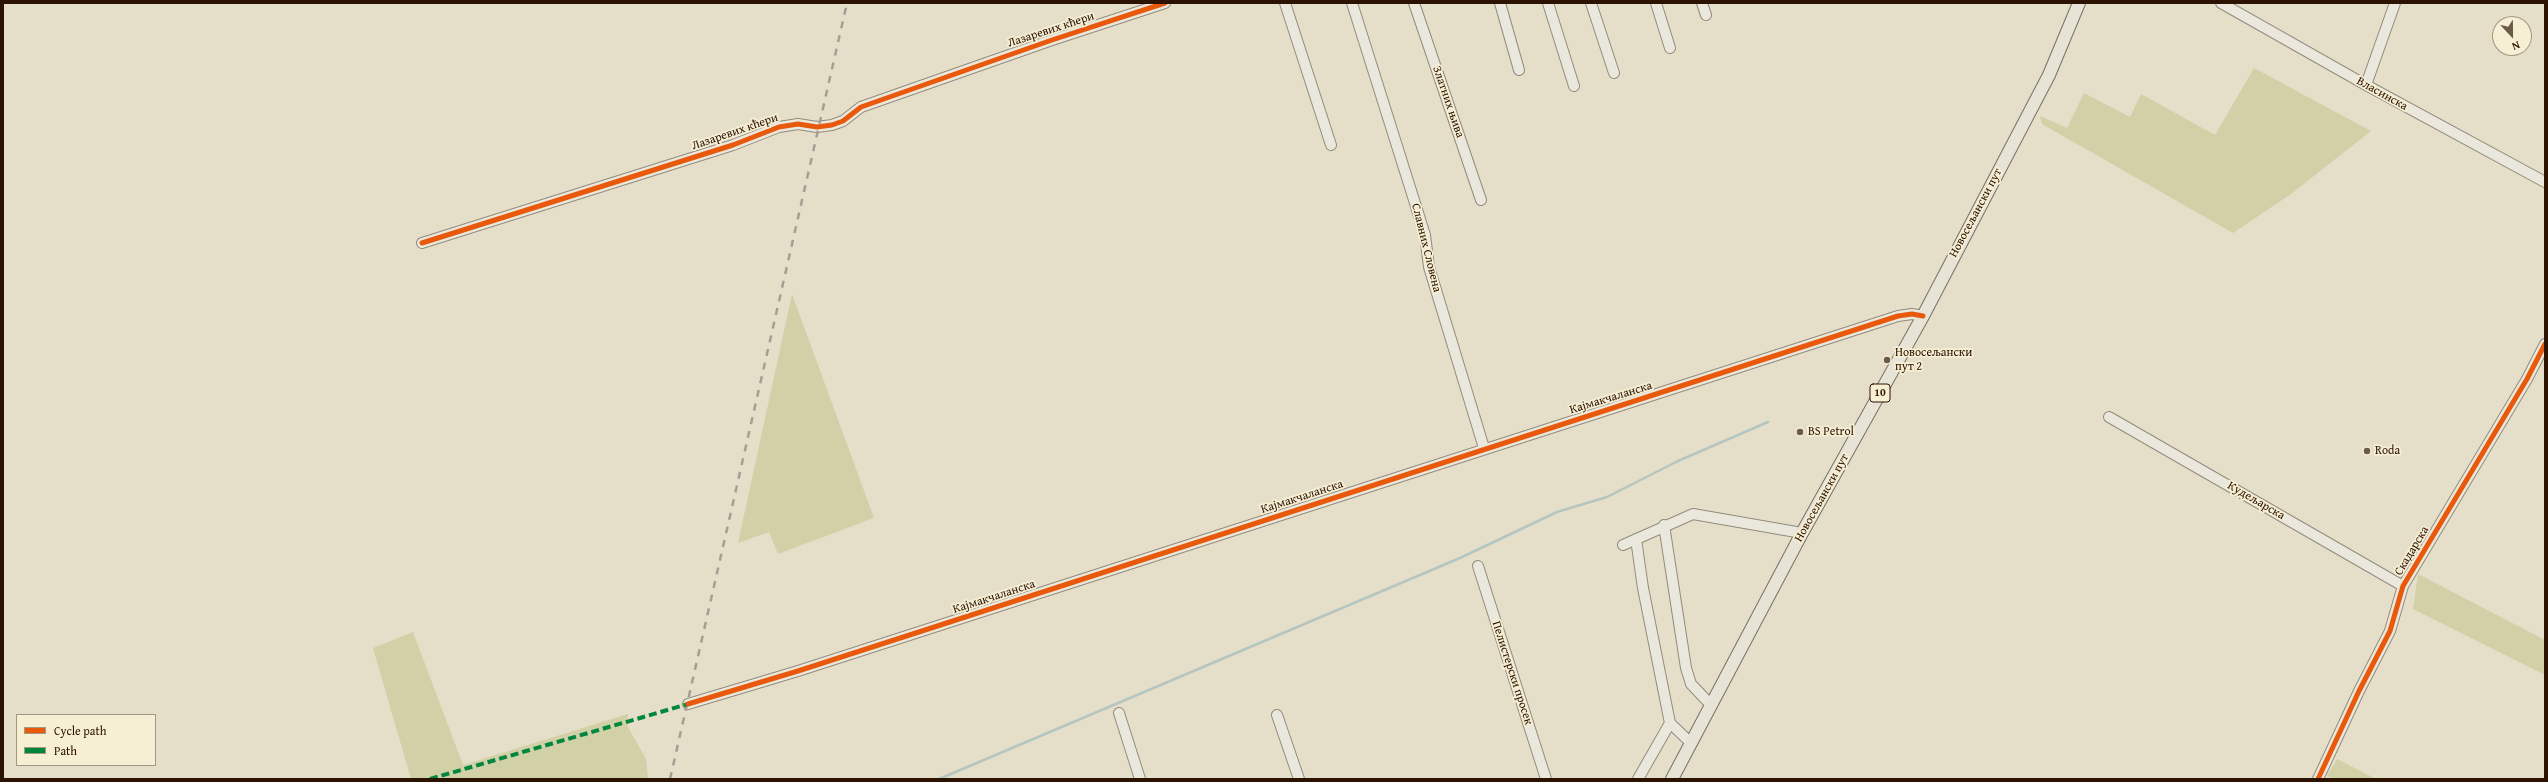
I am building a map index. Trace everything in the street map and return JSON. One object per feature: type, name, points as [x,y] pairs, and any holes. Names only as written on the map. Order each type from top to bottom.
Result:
[{"type":"main road","name":"Новосељански пут","points":[[1672,779],[1802,533],[1923,316],[2049,75],[2079,3]]},
{"type":"street","name":"Лазаревих кћери","points":[[422,243],[733,144],[779,127],[798,124],[817,127],[843,121],[860,108],[872,103],[1052,40],[1165,3]]},
{"type":"street","points":[[1285,3],[1331,145]]},
{"type":"street","name":"Славних Словена","points":[[1352,3],[1425,235],[1429,267],[1484,448]]},
{"type":"street","name":"Златних њива","points":[[1414,3],[1481,200]]},
{"type":"street","points":[[1500,3],[1519,70]]},
{"type":"street","points":[[1548,3],[1574,86]]},
{"type":"street","points":[[1592,3],[1614,73]]},
{"type":"street","points":[[1656,3],[1670,48]]},
{"type":"street","points":[[1702,3],[1706,15]]},
{"type":"street","name":"Власинска","points":[[2221,3],[2366,85],[2545,182]]},
{"type":"street","points":[[2366,85],[2395,3]]},
{"type":"street","name":"Кајмакчаланска","points":[[688,704],[805,669],[1484,448],[1898,316],[1912,314],[1923,316]]},
{"type":"street","name":"Скадарска","points":[[2318,779],[2359,691],[2390,631],[2403,586],[2527,379],[2545,344]]},
{"type":"street","name":"Кудељарска","points":[[2109,417],[2403,586]]},
{"type":"street","points":[[1622,545],[1664,526],[1696,514],[1802,533]]},
{"type":"street","points":[[1664,526],[1686,668],[1692,684],[1711,705]]},
{"type":"street","points":[[1636,539],[1642,588],[1670,722],[1692,743]]},
{"type":"street","name":"Пелистерски просек","points":[[1478,566],[1546,779]]},
{"type":"street","points":[[1119,713],[1140,779]]},
{"type":"street","points":[[1277,715],[1299,779]]},
{"type":"street","points":[[1638,779],[1670,722]]},
{"type":"green space","points":[[2254,68],[2371,131],[2291,194],[2233,233],[2042,124],[2040,116],[2067,128],[2084,93],[2130,117],[2141,94],[2215,135]]},
{"type":"green space","points":[[792,294],[874,518],[778,554],[769,532],[738,543]]},
{"type":"green space","points":[[2418,574],[2545,640],[2545,675],[2413,609]]},
{"type":"green space","points":[[413,632],[463,765],[628,714],[628,727],[646,759],[648,779],[411,779],[373,648]]},
{"type":"green space","points":[[2337,759],[2376,779],[2333,779],[2327,776]]},
{"type":"waterway","points":[[939,779],[1460,558],[1557,512],[1607,497],[1678,461],[1768,422]]},
{"type":"railway","points":[[670,779],[847,3]]},
{"type":"marked path","points":[[430,779],[688,704]]},
{"type":"cycle path","points":[[422,243],[733,145],[779,127],[798,124],[817,127],[832,125],[843,121],[861,107],[1052,40],[1165,3]]},
{"type":"cycle path","points":[[688,704],[798,671],[1898,316],[1912,314],[1923,316]]},
{"type":"cycle path","points":[[2318,779],[2359,691],[2390,631],[2403,586],[2527,379],[2545,344]]},
{"type":"place","name":"Новосељански пут 2","points":[[1887,360]]},
{"type":"place","name":"BS Petrol","points":[[1800,432]]},
{"type":"place","name":"Roda","points":[[2367,451]]}]
